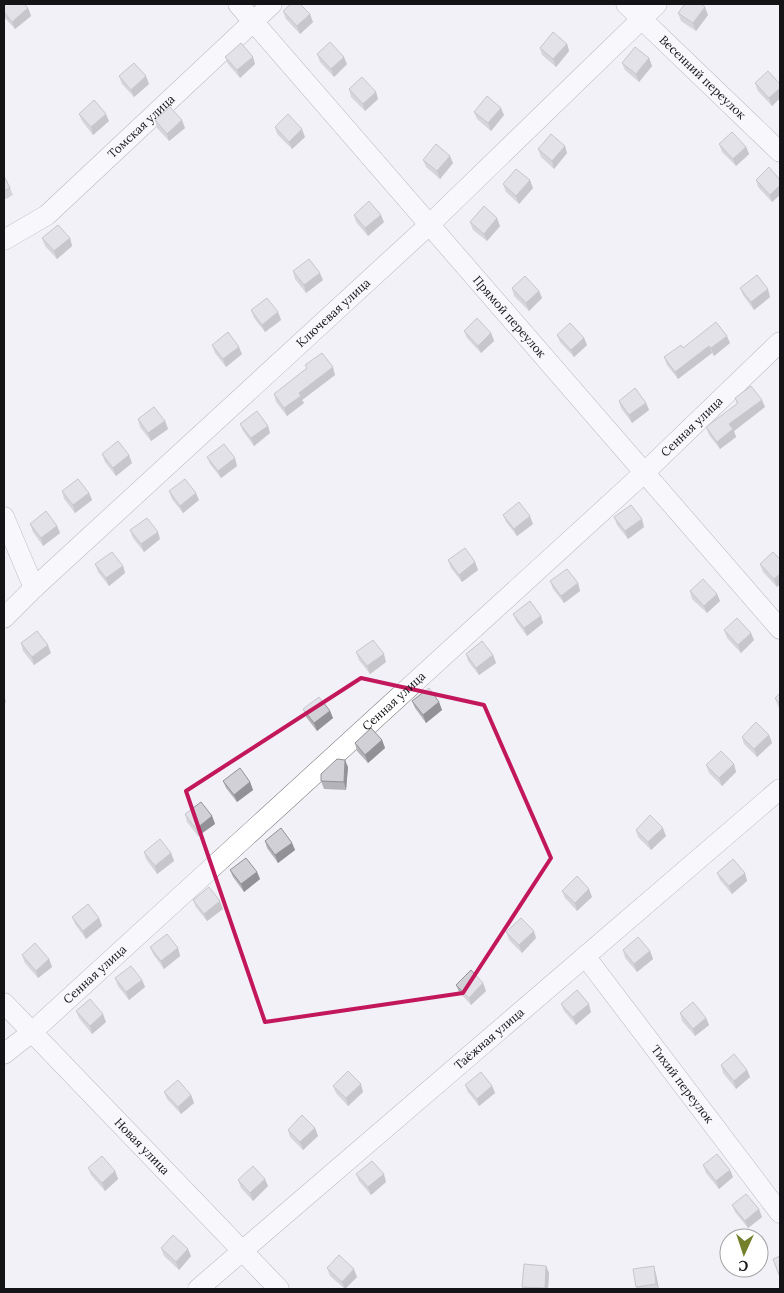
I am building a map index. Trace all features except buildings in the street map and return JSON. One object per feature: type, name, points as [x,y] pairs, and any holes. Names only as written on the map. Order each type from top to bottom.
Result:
[{"type":"street","name":"Прямой переулок","points":[[238,4],[646,472],[780,629]]},
{"type":"street","name":"Томская улица","points":[[4,240],[48,215],[272,4]]},
{"type":"street","name":"Весенний переулок","points":[[626,4],[780,152]]},
{"type":"street","name":"Ключевая улица","points":[[4,618],[34,588],[429,225],[657,4]]},
{"type":"street","name":"Сенная улица","points":[[4,1054],[32,1032],[646,472],[780,342]]},
{"type":"street","points":[[4,517],[34,588]]},
{"type":"street","name":"Таёжная улица","points":[[198,1289],[780,789]]},
{"type":"street","name":"Тихий переулок","points":[[585,956],[780,1213]]},
{"type":"street","name":"Новая улица","points":[[4,1003],[278,1289]]},
{"type":"highlighted area","points":[[361,678],[484,705],[551,858],[463,993],[265,1022],[186,791]]}]
